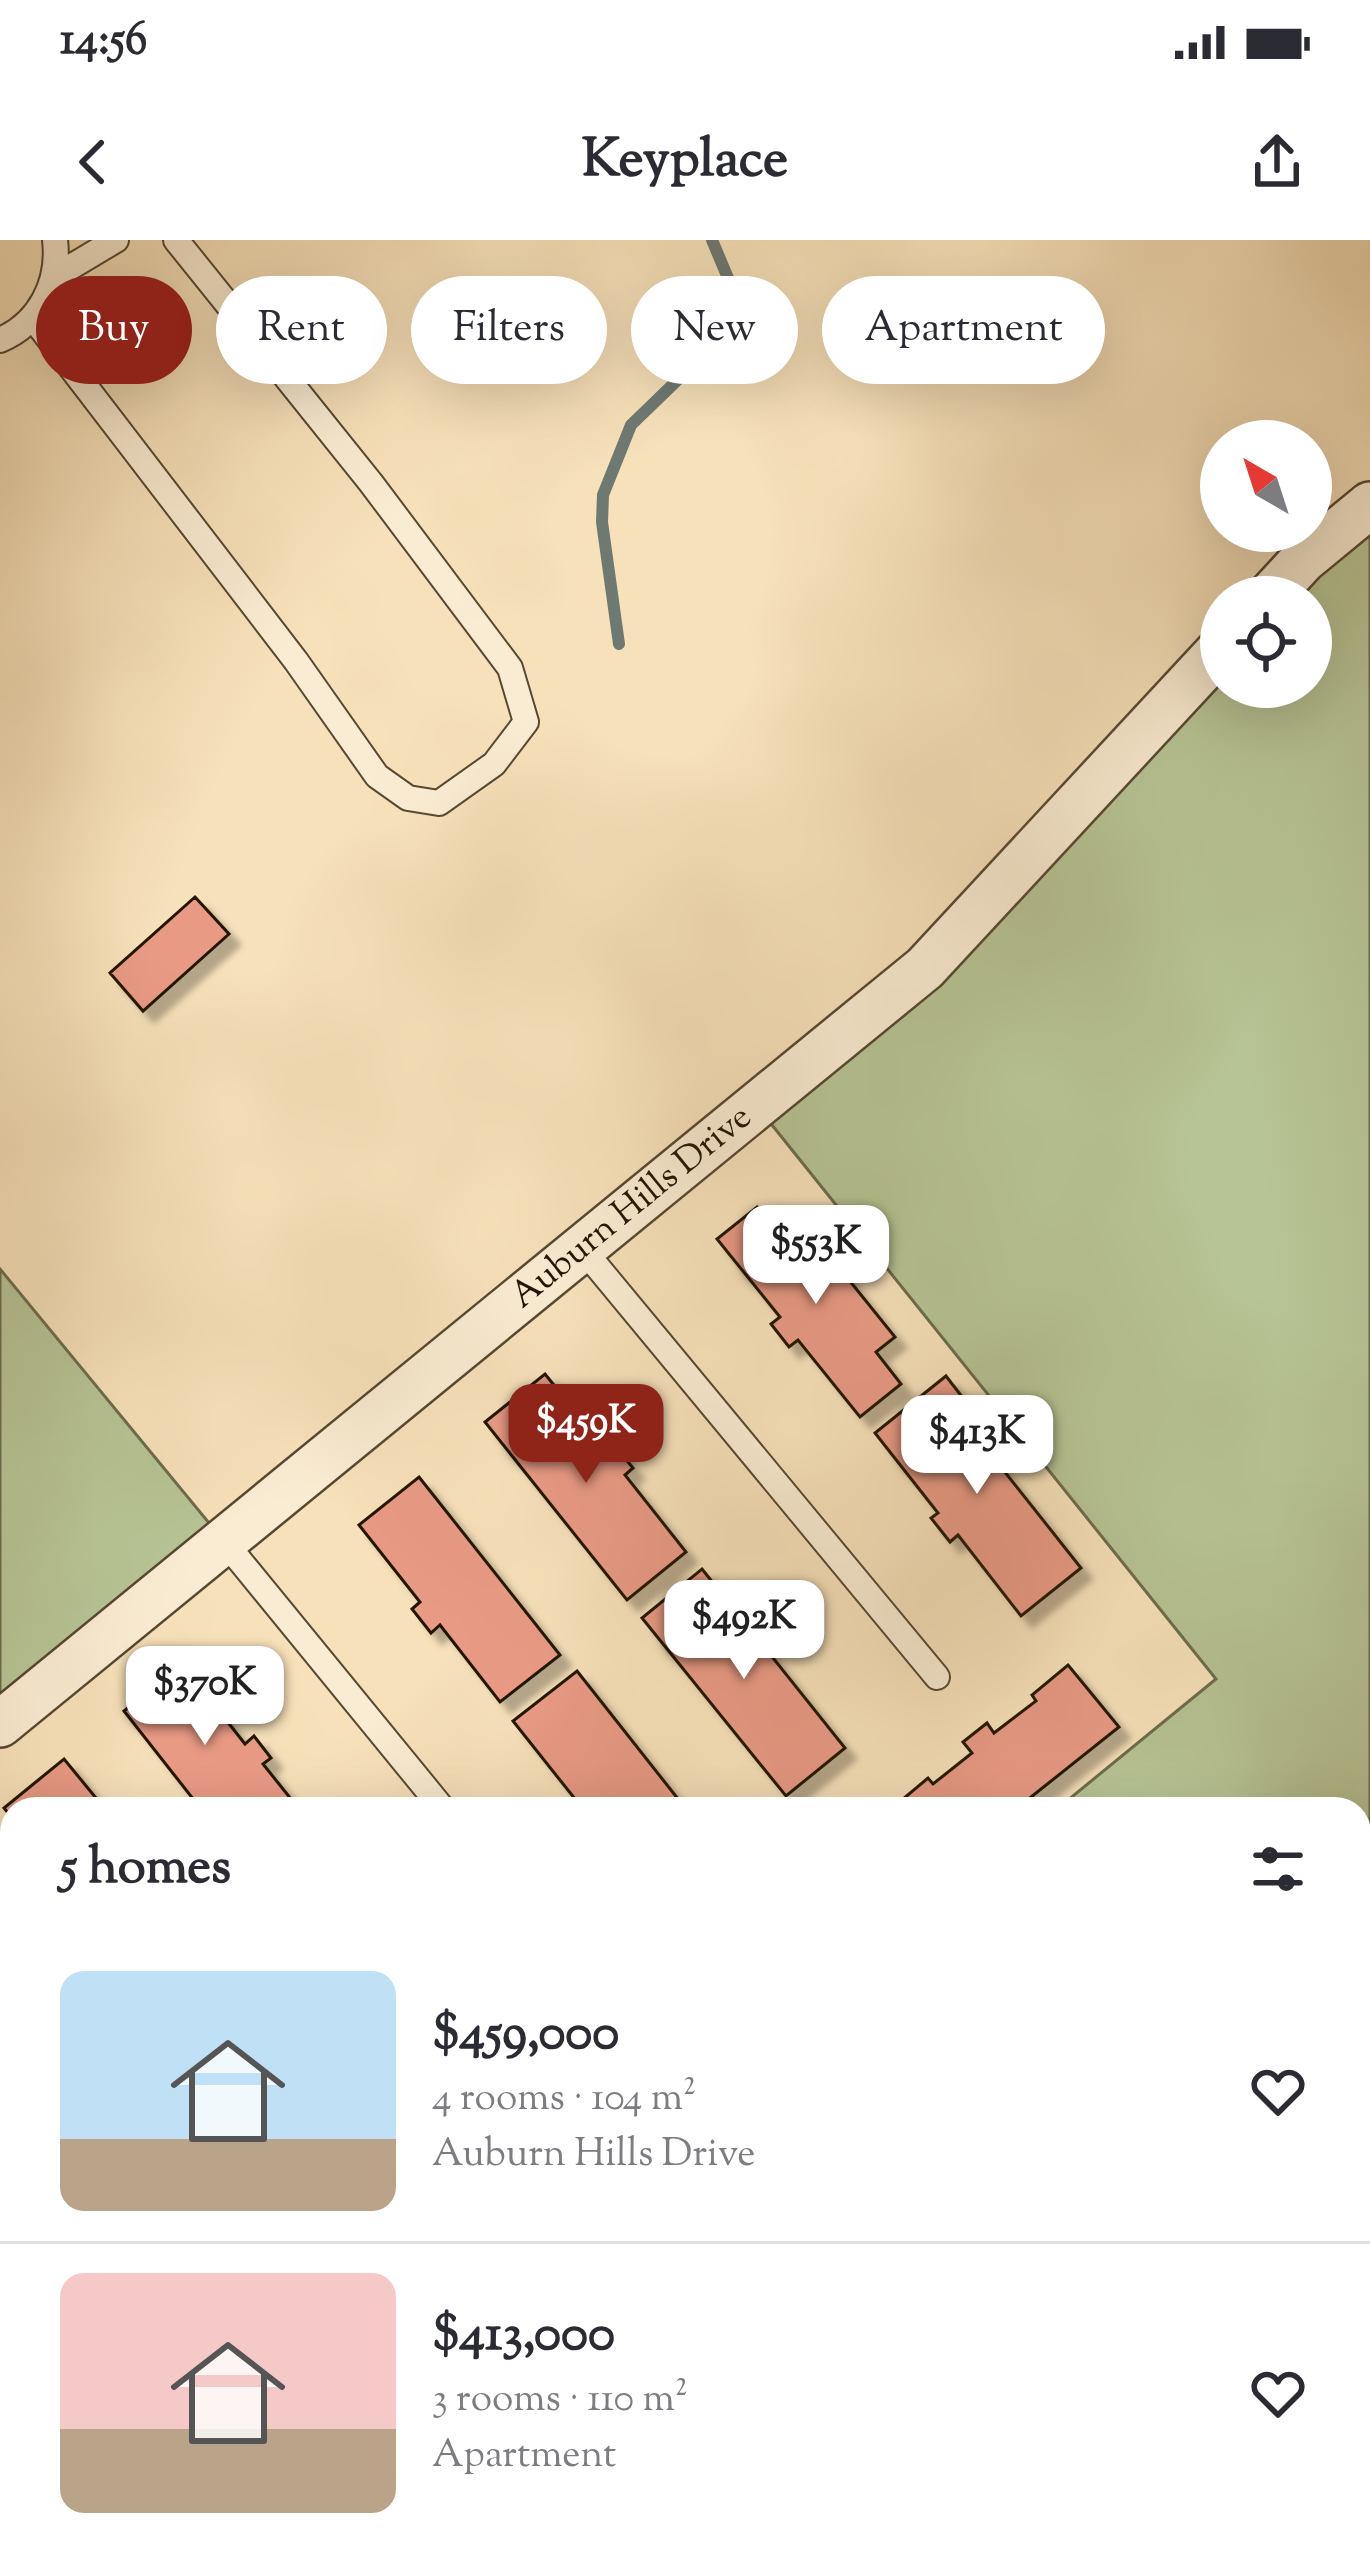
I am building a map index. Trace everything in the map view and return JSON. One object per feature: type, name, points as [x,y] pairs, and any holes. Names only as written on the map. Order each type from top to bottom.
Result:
[{"type":"street","points":[[1288,576],[1370,506]]},
{"type":"street","name":"Auburn Hills Drive","points":[[0,1724],[926,968],[1200,673]]},
{"type":"lane","points":[[54,276],[55,240]]},
{"type":"lane","points":[[56,276],[116,240]]},
{"type":"lane","points":[[33,318],[296,661],[377,776],[408,798],[439,803],[494,764],[526,722],[510,668],[371,483],[176,240]]},
{"type":"lane","points":[[0,340],[36,312]]},
{"type":"lane","points":[[581,1247],[937,1677]]},
{"type":"lane","points":[[223,1540],[432,1797]]},
{"type":"green space","points":[[1370,505],[1370,1797],[1072,1797],[1216,1679],[756,1105],[1200,670],[1200,708],[1332,708],[1332,576],[1292,576],[1318,552],[1332,552],[1332,540]]},
{"type":"green space","points":[[0,1269],[223,1540],[0,1724]]},
{"type":"building","points":[[195,897],[229,934],[143,1011],[110,973]]},
{"type":"building","points":[[757,1207],[782,1239],[803,1223],[895,1337],[876,1352],[901,1384],[860,1417],[798,1340],[789,1347],[771,1324],[780,1317],[717,1239]]},
{"type":"building","points":[[545,1374],[594,1435],[601,1429],[633,1468],[625,1475],[686,1552],[627,1600],[485,1422]]},
{"type":"building","points":[[946,1376],[976,1415],[966,1423],[1081,1568],[1021,1616],[958,1535],[950,1542],[931,1518],[938,1513],[875,1433]]},
{"type":"building","points":[[419,1477],[560,1655],[500,1702],[440,1625],[431,1633],[412,1609],[420,1602],[359,1525]]},
{"type":"building","points":[[702,1569],[845,1748],[786,1796],[642,1618]]},
{"type":"building","points":[[182,1664],[245,1744],[254,1736],[271,1758],[263,1764],[289,1797],[192,1797],[124,1711]]},
{"type":"building","points":[[1068,1665],[1119,1727],[1031,1797],[905,1797],[928,1778],[933,1784],[972,1753],[963,1742],[987,1723],[994,1733],[1036,1701],[1032,1695]]},
{"type":"building","points":[[577,1671],[677,1797],[573,1797],[513,1721]]},
{"type":"building","points":[[64,1759],[95,1797],[17,1797]]},
{"type":"waterway","points":[[619,644],[602,522],[603,495],[631,425],[718,341],[734,318],[736,297],[712,240]]}]
